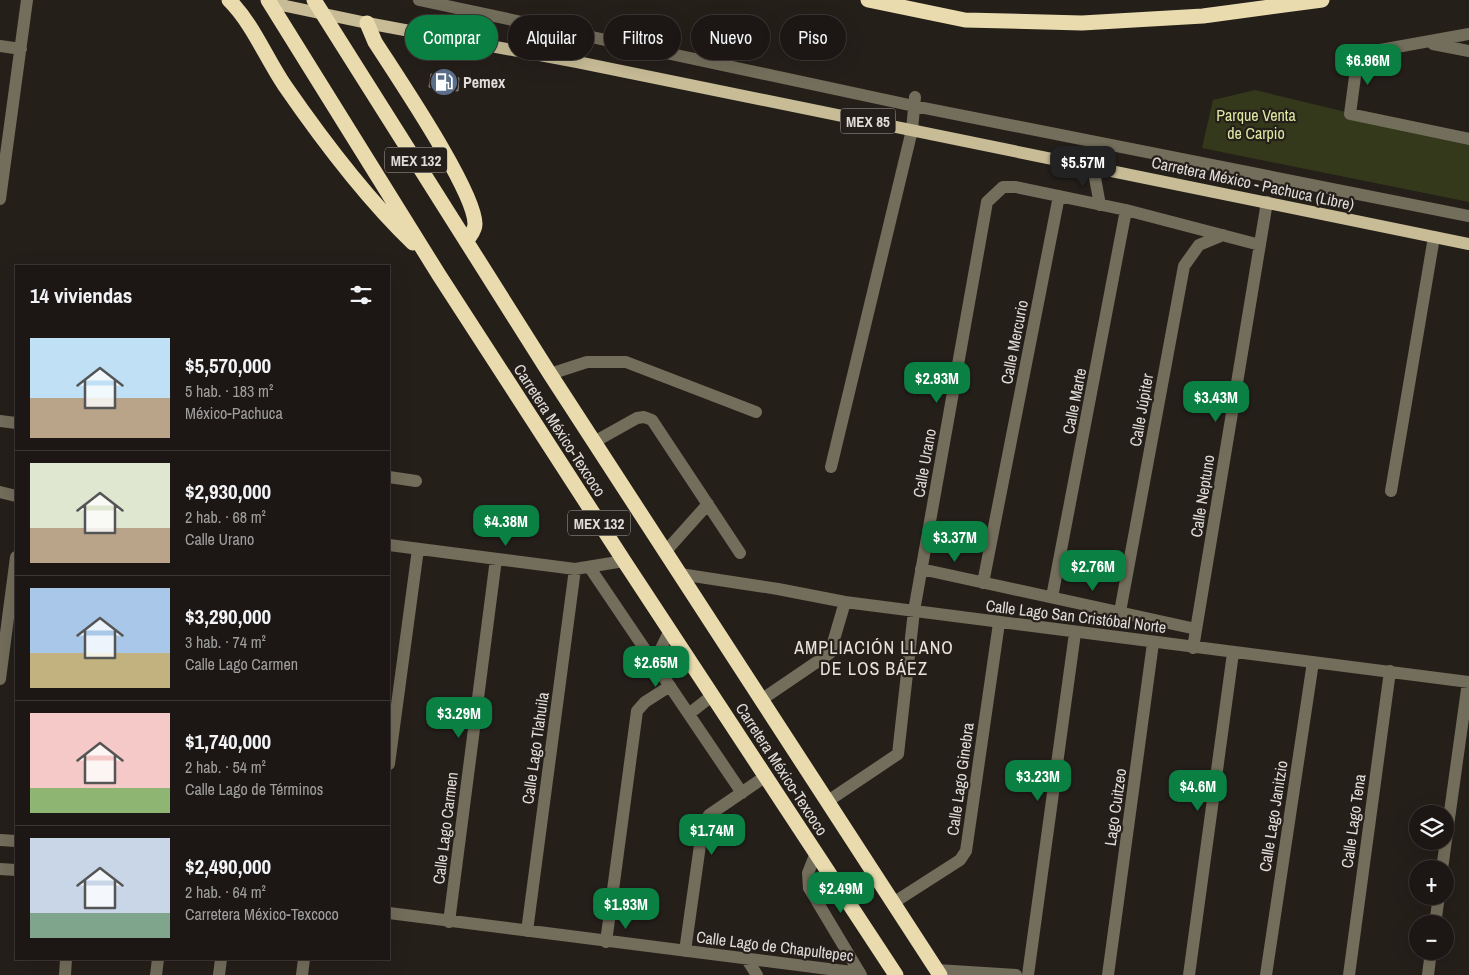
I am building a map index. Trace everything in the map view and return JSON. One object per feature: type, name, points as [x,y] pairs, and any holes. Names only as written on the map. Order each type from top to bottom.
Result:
[{"type":"highway","points":[[229,0],[248,24],[286,88],[350,173],[381,210],[430,259]]},
{"type":"highway","name":"Carretera México-Texcoco","points":[[267,0],[310,65],[430,259],[624,561],[896,975]]},
{"type":"highway","name":"Carretera México-Texcoco","points":[[314,0],[550,374],[939,973]]},
{"type":"highway","points":[[868,0],[965,20],[1082,23],[1203,16],[1322,0]]},
{"type":"highway","points":[[367,23],[375,42],[454,171],[469,200],[475,223],[473,231],[466,241]]},
{"type":"main road","name":"Carretera México - Pachuca (Libre)","points":[[267,0],[286,6],[367,23],[586,64],[1469,244]]},
{"type":"street","points":[[0,199],[27,0]]},
{"type":"street","points":[[419,0],[1469,216]]},
{"type":"street","points":[[1469,34],[1428,43],[1358,54],[1350,114],[1469,139]]},
{"type":"street","points":[[1428,43],[1469,51]]},
{"type":"street","points":[[0,46],[21,49]]},
{"type":"street","points":[[831,468],[912,130],[915,102]]},
{"type":"street","points":[[1093,167],[1100,204]]},
{"type":"street","name":"Calle Urano","points":[[828,801],[898,754],[914,611],[987,202],[1003,187],[1016,187],[1059,196]]},
{"type":"street","points":[[1059,196],[1126,210],[1260,245]]},
{"type":"street","name":"Calle Mercurio","points":[[983,583],[1059,196]]},
{"type":"street","name":"Calle Neptuno","points":[[1193,648],[1267,202]]},
{"type":"street","name":"Calle Marte","points":[[1052,598],[1126,210]]},
{"type":"street","name":"Calle Júpiter","points":[[1120,612],[1184,266],[1199,245],[1223,235]]},
{"type":"street","points":[[1391,491],[1434,237]]},
{"type":"street","points":[[550,374],[587,362],[626,362],[756,412]]},
{"type":"street","points":[[594,442],[637,418],[652,420],[740,553]]},
{"type":"street","points":[[0,421],[15,423]]},
{"type":"street","points":[[390,477],[416,481]]},
{"type":"street","points":[[0,492],[15,496]]},
{"type":"street","points":[[666,552],[708,504]]},
{"type":"street","points":[[390,545],[575,569],[624,561]]},
{"type":"street","points":[[390,757],[418,549]]},
{"type":"street","name":"Calle Lago Carmen","points":[[449,922],[496,560]]},
{"type":"street","points":[[0,679],[15,565]]},
{"type":"street","points":[[590,568],[690,713],[742,794]]},
{"type":"street","name":"Calle Lago Tlahuila","points":[[527,931],[575,569]]},
{"type":"street","name":"Calle Lago San Cristóbal Norte","points":[[921,569],[1196,629]]},
{"type":"street","name":"Calle Lago San Cristóbal Norte","points":[[680,574],[778,589],[845,602],[1075,633],[1469,682]]},
{"type":"street","points":[[761,700],[830,653],[845,602]]},
{"type":"street","name":"Calle Lago Ginebra","points":[[893,903],[960,860],[966,851],[998,622]]},
{"type":"street","points":[[654,661],[670,630]]},
{"type":"street","points":[[1028,975],[1075,633]]},
{"type":"street","name":"Lago Cuitzeo","points":[[1108,975],[1153,643]]},
{"type":"street","points":[[1189,975],[1233,653]]},
{"type":"street","name":"Calle Lago Janitzio","points":[[1266,975],[1313,662]]},
{"type":"street","name":"Calle Lago Tena","points":[[1348,975],[1390,671]]},
{"type":"street","points":[[1443,860],[1469,682]]},
{"type":"street","points":[[606,942],[637,711],[645,702],[670,686]]},
{"type":"street","points":[[690,713],[712,695]]},
{"type":"street","points":[[685,951],[703,824],[709,815],[766,776]]},
{"type":"street","points":[[0,840],[15,842]]},
{"type":"street","points":[[816,853],[808,873],[809,888],[861,974]]},
{"type":"street","points":[[0,868],[15,870]]},
{"type":"street","name":"Calle Lago de Chapultepec","points":[[390,913],[861,974]]},
{"type":"street","points":[[746,958],[756,975]]},
{"type":"street","points":[[65,975],[66,960]]},
{"type":"street","points":[[156,975],[158,960]]},
{"type":"street","points":[[219,975],[221,960]]},
{"type":"street","points":[[302,975],[304,960]]},
{"type":"street","points":[[1428,975],[1430,960]]},
{"type":"street","points":[[939,973],[1016,975]]},
{"type":"green space","name":"Parque Venta de Carpio","points":[[1255,90],[1350,113],[1469,138],[1469,202],[1202,148],[1213,100]]},
{"type":"building","name":"Pemex","points":[[431,74],[459,78],[458,91],[429,87]]},
{"type":"place","name":"Pemex","points":[[444,82]]},
{"type":"district","name":"AMPLIACIÓN LLANO DE LOS BÁEZ","points":[[874,658]]}]
